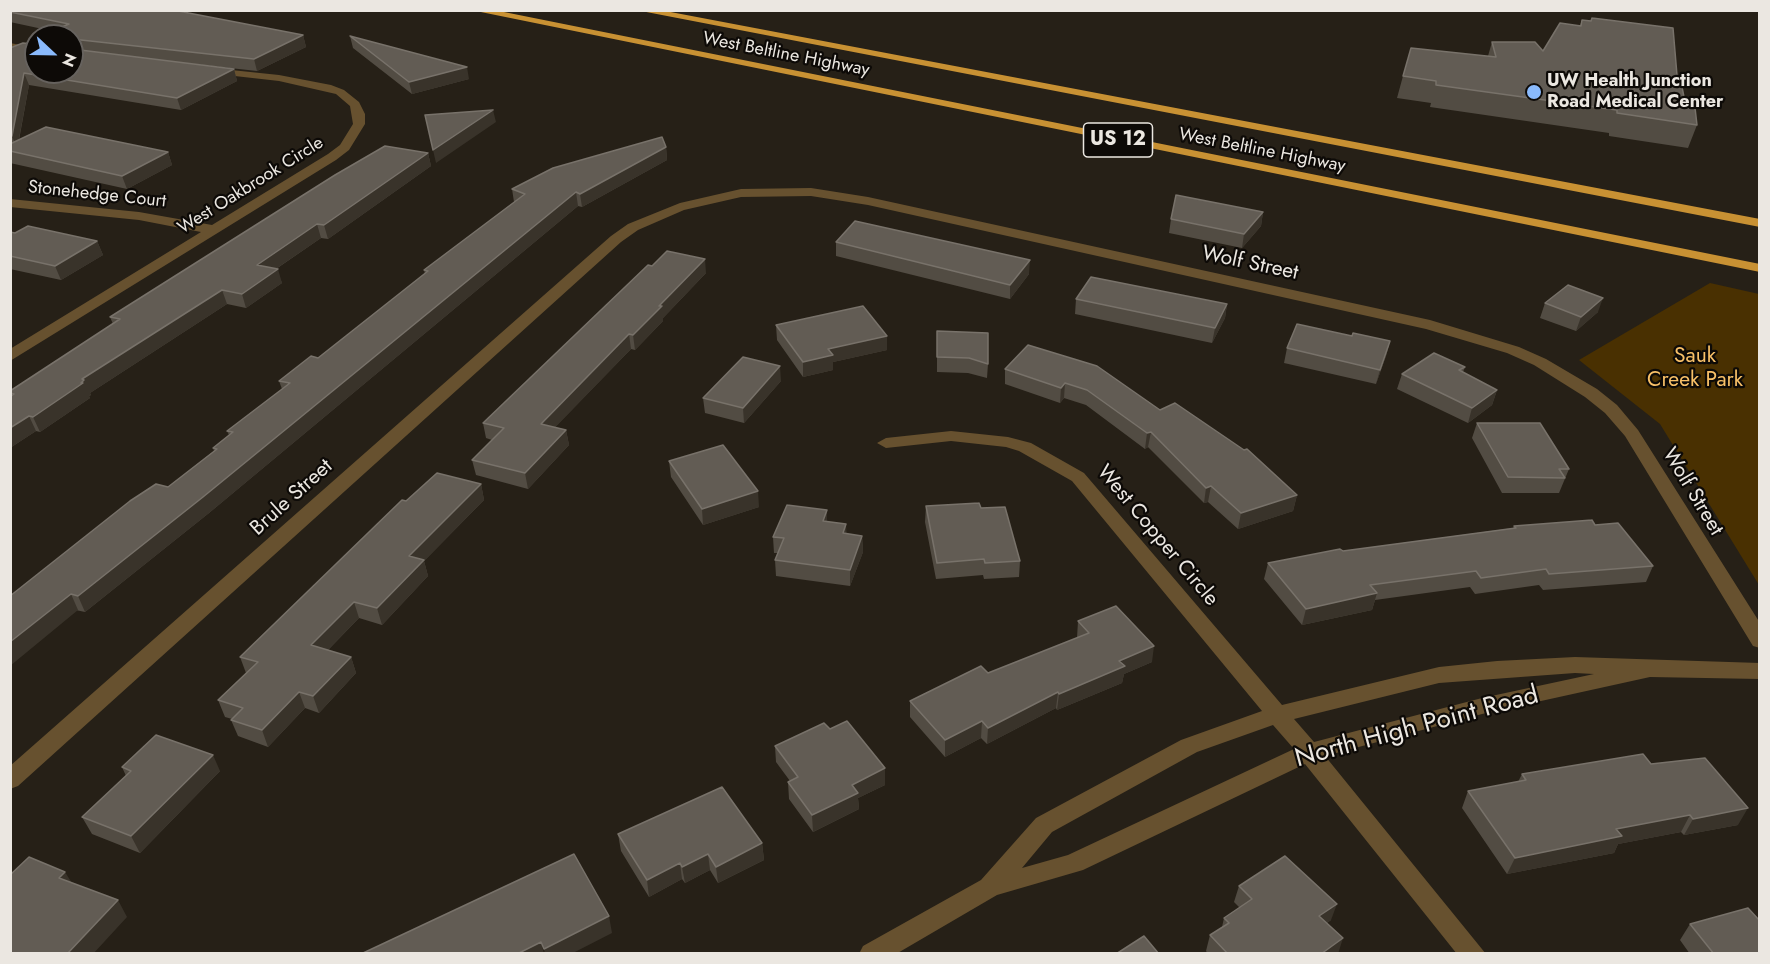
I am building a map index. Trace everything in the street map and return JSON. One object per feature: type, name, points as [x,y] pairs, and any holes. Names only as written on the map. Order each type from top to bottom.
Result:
[{"type":"highway","name":"West Beltline Highway","points":[[476,10],[1760,268]]},
{"type":"highway","name":"West Beltline Highway","points":[[641,10],[1760,223]]},
{"type":"street","name":"West Oakbrook Circle","points":[[10,356],[345,147],[354,134],[359,114],[348,97],[327,87],[279,78],[199,70]]},
{"type":"street","name":"Wolf Street","points":[[603,250],[633,227],[680,207],[741,193],[811,192],[868,201],[1418,322],[1504,347],[1540,362],[1591,393],[1611,409],[1632,434],[1760,641]]},
{"type":"street","name":"Stonehedge Court","points":[[10,203],[139,216],[214,230]]},
{"type":"street","name":"Brule Street","points":[[10,780],[603,250]]},
{"type":"street","name":"West Copper Circle","points":[[886,443],[951,436],[1008,442],[1025,447],[1078,477],[1092,490],[1276,715],[1309,752],[1473,954]]},
{"type":"street","name":"North High Point Road","points":[[990,887],[1044,825],[1189,746],[1276,715],[1439,675],[1575,665],[1650,669],[1760,670]]},
{"type":"street","name":"North High Point Road","points":[[872,954],[990,887],[1074,863],[1309,752],[1482,706],[1650,669]]},
{"type":"green space","name":"Sauk Creek Park","points":[[1710,283],[1759,294],[1759,585],[1660,424],[1579,360]]},
{"type":"building","points":[[10,10],[173,10],[303,35],[254,59],[84,40],[84,24],[69,24],[10,12]]},
{"type":"building","name":"UW Health Junction Road Medical Center","points":[[1592,18],[1673,28],[1678,87],[1682,87],[1684,97],[1694,99],[1697,125],[1617,113],[1617,110],[1436,85],[1436,81],[1403,76],[1411,48],[1496,57],[1492,42],[1535,42],[1543,51],[1560,23],[1581,26],[1582,20],[1591,21]]},
{"type":"building","points":[[350,36],[467,67],[409,82]]},
{"type":"building","points":[[23,43],[24,73],[12,136],[10,136],[10,48]]},
{"type":"building","points":[[84,50],[234,69],[177,98],[84,83]]},
{"type":"building","points":[[493,110],[433,150],[425,115]]},
{"type":"building","points":[[46,127],[168,152],[122,176],[10,151],[10,144]]},
{"type":"building","points":[[662,137],[666,147],[580,194],[576,192],[203,497],[78,596],[71,594],[10,642],[10,596],[130,501],[156,484],[168,487],[217,449],[213,448],[233,432],[227,431],[290,383],[279,381],[311,356],[318,358],[428,271],[424,270],[525,194],[512,189],[553,168]]},
{"type":"building","points":[[385,146],[428,153],[324,225],[317,224],[257,265],[278,269],[242,294],[222,290],[82,379],[84,380],[81,383],[83,383],[33,417],[29,416],[10,428],[10,397],[14,394],[10,391],[120,319],[110,317]]},
{"type":"building","points":[[1176,195],[1263,212],[1244,234],[1171,219]]},
{"type":"building","points":[[855,221],[1030,260],[1010,285],[836,242]]},
{"type":"building","points":[[28,226],[97,241],[55,266],[10,256],[10,232],[15,233]]},
{"type":"building","points":[[667,251],[705,259],[659,306],[662,306],[633,335],[629,334],[541,424],[566,430],[525,473],[472,460],[504,428],[483,423],[648,265],[652,266]]},
{"type":"building","points":[[1091,277],[1227,304],[1215,328],[1076,299]]},
{"type":"building","points":[[1568,285],[1603,298],[1581,317],[1545,303]]},
{"type":"building","points":[[863,306],[887,336],[828,349],[833,355],[803,362],[776,325]]},
{"type":"building","points":[[1297,324],[1352,336],[1353,333],[1390,341],[1380,370],[1287,348]]},
{"type":"building","points":[[937,331],[988,333],[988,364],[969,358],[937,357]]},
{"type":"building","points":[[1028,345],[1097,366],[1160,410],[1175,403],[1244,450],[1247,449],[1297,495],[1241,513],[1211,486],[1206,488],[1151,432],[1147,433],[1087,390],[1065,383],[1061,388],[1005,369]]},
{"type":"building","points":[[1434,353],[1465,367],[1459,370],[1497,390],[1472,408],[1402,374]]},
{"type":"building","points":[[743,357],[780,366],[743,408],[703,398]]},
{"type":"building","points":[[1477,423],[1540,423],[1569,469],[1559,469],[1565,478],[1508,477]]},
{"type":"building","points":[[723,445],[758,491],[702,509],[669,461]]},
{"type":"building","points":[[437,473],[481,484],[409,556],[424,560],[377,608],[354,602],[311,645],[351,657],[313,696],[299,692],[262,730],[231,720],[243,708],[218,700],[258,662],[240,657],[402,500],[406,501]]},
{"type":"building","points":[[979,503],[981,508],[1005,507],[1020,561],[985,563],[984,559],[937,563],[926,506]]},
{"type":"building","points":[[787,505],[827,510],[823,521],[846,524],[843,533],[862,536],[850,570],[775,560],[784,538],[773,537]]},
{"type":"building","points":[[1592,520],[1595,525],[1618,523],[1653,566],[1549,574],[1546,569],[1481,578],[1476,571],[1370,585],[1377,593],[1306,609],[1268,563],[1340,549],[1343,551],[1516,528],[1514,526]]},
{"type":"building","points":[[1116,606],[1154,646],[1119,661],[1125,666],[1059,694],[1058,692],[988,728],[982,721],[945,740],[910,701],[981,666],[988,673],[1089,633],[1078,621]]},
{"type":"building","points":[[847,721],[885,768],[852,785],[858,793],[812,815],[788,782],[798,777],[775,746],[824,723],[830,729]]},
{"type":"building","points":[[156,735],[213,755],[131,836],[82,817],[131,771],[122,767]]},
{"type":"building","points":[[1643,754],[1651,764],[1705,758],[1748,808],[1693,819],[1690,815],[1616,829],[1622,836],[1515,858],[1468,791],[1526,780],[1522,774]]},
{"type":"building","points":[[722,787],[762,843],[716,867],[708,854],[682,867],[680,863],[647,880],[618,834]]},
{"type":"building","points":[[574,854],[609,916],[544,949],[541,942],[517,954],[361,954]]},
{"type":"building","points":[[1285,856],[1337,904],[1319,916],[1343,938],[1321,954],[1228,954],[1210,935],[1229,923],[1224,918],[1252,899],[1239,886]]},
{"type":"building","points":[[29,857],[65,872],[59,878],[118,900],[67,954],[10,954],[10,875]]},
{"type":"building","points":[[1748,908],[1760,921],[1760,954],[1714,954],[1690,924]]},
{"type":"building","points":[[1144,936],[1159,954],[1116,954]]},
{"type":"place","name":"UW Health Junction Road Medical Center","points":[[1534,92]]}]
